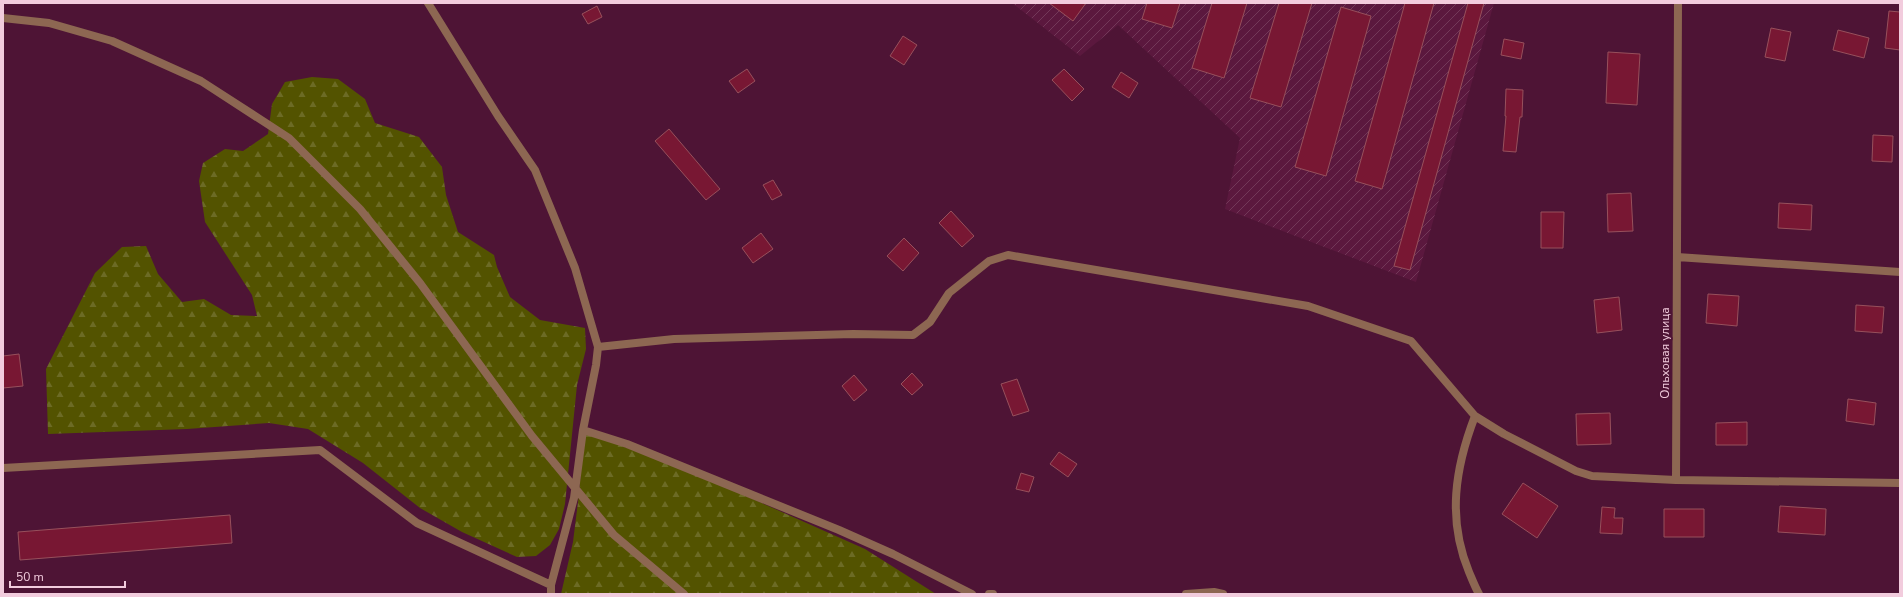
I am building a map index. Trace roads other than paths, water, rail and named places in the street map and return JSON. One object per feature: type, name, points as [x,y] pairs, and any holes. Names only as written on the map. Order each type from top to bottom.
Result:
[{"type":"street","points":[[428,3],[498,116],[535,170],[575,268],[598,347],[596,365],[583,430],[575,488],[551,585],[551,594]]},
{"type":"street","name":"Ольховая улица","points":[[1676,480],[1678,3]]},
{"type":"street","points":[[3,18],[49,23],[112,41],[201,81],[289,138],[360,209],[416,278],[532,436],[614,535],[684,594]]},
{"type":"street","points":[[598,347],[674,338],[852,334],[912,335],[930,322],[949,293],[989,261],[1008,255],[1308,306],[1411,341],[1475,416],[1504,434],[1576,471],[1592,476],[1676,480],[1900,483]]},
{"type":"street","points":[[1677,257],[1900,272]]},
{"type":"street","points":[[1475,416],[1467,438],[1458,475],[1455,512],[1462,555],[1479,594]]},
{"type":"street","points":[[583,430],[634,447],[839,530],[893,554],[972,594]]},
{"type":"street","points":[[3,468],[320,450],[417,523],[551,585]]},
{"type":"street","points":[[1186,594],[1214,592],[1222,594]]}]
